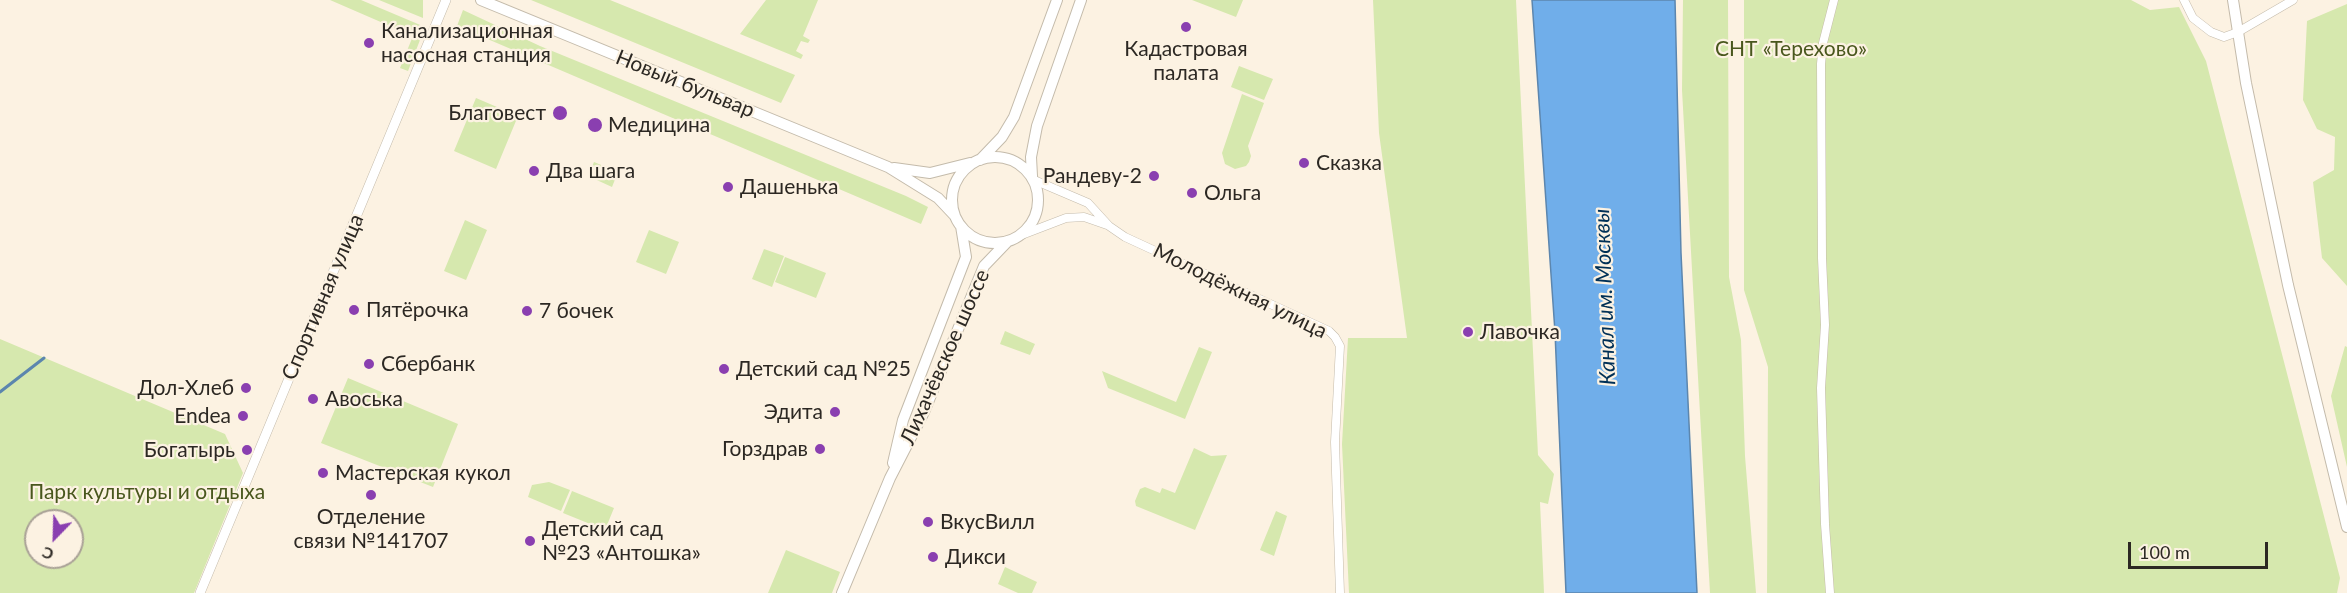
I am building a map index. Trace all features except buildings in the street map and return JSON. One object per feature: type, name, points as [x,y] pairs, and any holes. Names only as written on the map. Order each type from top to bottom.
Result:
[{"type":"main road","name":"Новый бульвар","points":[[481,0],[888,167],[938,198],[955,216]]},
{"type":"main road","points":[[1057,0],[1014,117],[1002,137],[959,176],[955,185],[952,206],[955,216],[961,226],[984,241],[1008,241],[1019,236],[1032,223],[1038,206],[1031,157],[1037,126],[1081,0]]},
{"type":"main road","points":[[2233,0],[2246,84],[2288,285],[2347,527]]},
{"type":"main road","points":[[977,161],[991,157],[1009,159],[1023,167],[1033,178]]},
{"type":"main road","name":"Новый бульвар","points":[[888,167],[930,172],[977,161]]},
{"type":"main road","name":"Лихачёвское шоссе","points":[[890,478],[903,420],[966,257],[961,226]]},
{"type":"main road","name":"Лихачёвское шоссе","points":[[842,593],[890,478],[924,412],[984,266],[1008,241]]},
{"type":"street","name":"Спортивная улица","points":[[200,593],[446,0]]},
{"type":"street","points":[[1830,593],[1825,525],[1821,388],[1825,325],[1822,258],[1821,64],[1822,43],[1833,0]]},
{"type":"street","points":[[2184,0],[2193,18],[2211,32],[2224,37],[2238,32],[2293,0]]},
{"type":"street","name":"Молодёжная улица","points":[[1033,178],[1088,203],[1109,226],[1125,237],[1329,331],[1335,338],[1340,346],[1335,442],[1340,593]]},
{"type":"street","name":"Молодёжная улица","points":[[1019,236],[1066,218],[1084,217],[1109,226]]},
{"type":"green space","points":[[330,0],[361,0],[425,27],[408,71],[400,68],[413,36]]},
{"type":"green space","points":[[379,0],[423,0],[423,18]]},
{"type":"green space","points":[[531,0],[610,0],[795,75],[781,103]]},
{"type":"green space","points":[[766,0],[818,0],[803,36],[810,40],[808,43],[801,41],[796,51],[803,55],[801,59],[740,34]]},
{"type":"green space","points":[[1192,0],[1243,0],[1236,17]]},
{"type":"green space","points":[[1373,0],[1516,0],[1538,455],[1554,474],[1548,504],[1540,502],[1544,593],[1349,593],[1342,444],[1348,338],[1407,338],[1379,133]]},
{"type":"green space","points":[[1683,0],[1728,0],[1729,277],[1741,340],[1745,456],[1756,593],[1710,593],[1682,90]]},
{"type":"green space","name":"СНТ «Терехово»","points":[[1744,0],[2131,0],[2150,10],[2179,7],[2206,61],[2340,578],[2337,593],[1767,593],[1768,367],[1744,290]]},
{"type":"green space","points":[[2347,4],[2347,286],[2322,258],[2313,182],[2334,170],[2335,137],[2317,129],[2303,100],[2307,21]]},
{"type":"green space","points":[[463,10],[540,46],[906,196],[928,207],[921,224],[457,26]]},
{"type":"green space","points":[[1239,66],[1273,79],[1264,100],[1231,87]]},
{"type":"green space","points":[[1242,94],[1264,103],[1248,146],[1251,156],[1249,162],[1246,166],[1235,169],[1225,164],[1222,153]]},
{"type":"green space","points":[[476,98],[518,116],[496,169],[454,151]]},
{"type":"green space","points":[[594,162],[618,172],[612,187],[588,176]]},
{"type":"green space","points":[[465,220],[487,230],[466,280],[444,271]]},
{"type":"green space","points":[[649,230],[679,242],[666,274],[636,262]]},
{"type":"green space","points":[[764,249],[784,256],[772,287],[752,279]]},
{"type":"green space","points":[[785,257],[826,273],[816,298],[775,282]]},
{"type":"green space","points":[[1005,331],[1035,344],[1030,355],[1000,344]]},
{"type":"green space","name":"Парк культуры и отдыха","points":[[0,339],[225,434],[243,473],[194,593],[0,593]]},
{"type":"green space","points":[[2345,346],[2347,347],[2347,467],[2331,396]]},
{"type":"green space","points":[[1199,347],[1212,352],[1185,419],[1108,388],[1102,371],[1176,402]]},
{"type":"green space","points":[[348,378],[458,424],[433,487],[321,443]]},
{"type":"green space","points":[[1194,448],[1211,456],[1227,455],[1195,530],[1136,506],[1135,501],[1140,489],[1145,487],[1160,493],[1162,488],[1175,493]]},
{"type":"green space","points":[[549,482],[570,490],[561,511],[528,497],[532,485]]},
{"type":"green space","points":[[572,491],[614,508],[605,530],[563,513]]},
{"type":"green space","points":[[1276,511],[1287,516],[1274,556],[1260,550]]},
{"type":"green space","points":[[786,550],[840,572],[832,593],[768,593]]},
{"type":"green space","points":[[1005,567],[1037,582],[1032,593],[1018,593],[998,584]]},
{"type":"water","name":"Канал им. Москвы","points":[[1532,0],[1675,0],[1681,253],[1697,593],[1566,593],[1555,332]]},
{"type":"waterway","points":[[0,392],[44,358]]},
{"type":"place","name":"Кадастровая палата","points":[[1186,27]]},
{"type":"place","name":"Канализационная насосная станция","points":[[369,43]]},
{"type":"place","name":"Благовест","points":[[560,113]]},
{"type":"place","name":"Медицина","points":[[595,125]]},
{"type":"place","name":"Сказка","points":[[1304,163]]},
{"type":"place","name":"Два шага","points":[[534,171]]},
{"type":"place","name":"Рандеву-2","points":[[1154,176]]},
{"type":"place","name":"Дашенька","points":[[728,187]]},
{"type":"place","name":"Ольга","points":[[1192,193]]},
{"type":"place","name":"Пятёрочка","points":[[354,310]]},
{"type":"place","name":"7 бочек","points":[[527,311]]},
{"type":"place","name":"Лавочка","points":[[1468,332]]},
{"type":"place","name":"Сбербанк","points":[[369,364]]},
{"type":"place","name":"Детский сад №25","points":[[724,369]]},
{"type":"place","name":"Дол-Хлеб","points":[[246,388]]},
{"type":"place","name":"Авоська","points":[[313,399]]},
{"type":"place","name":"Эдита","points":[[835,412]]},
{"type":"place","name":"Endea","points":[[243,416]]},
{"type":"place","name":"Горздрав","points":[[820,449]]},
{"type":"place","name":"Богатырь","points":[[247,450]]},
{"type":"place","name":"Мастерская кукол","points":[[323,473]]},
{"type":"place","name":"Отделение связи №141707","points":[[371,495]]},
{"type":"place","name":"ВкусВилл","points":[[928,522]]},
{"type":"place","name":"Детский сад №23 «Антошка»","points":[[530,541]]},
{"type":"place","name":"Дикси","points":[[933,557]]}]
